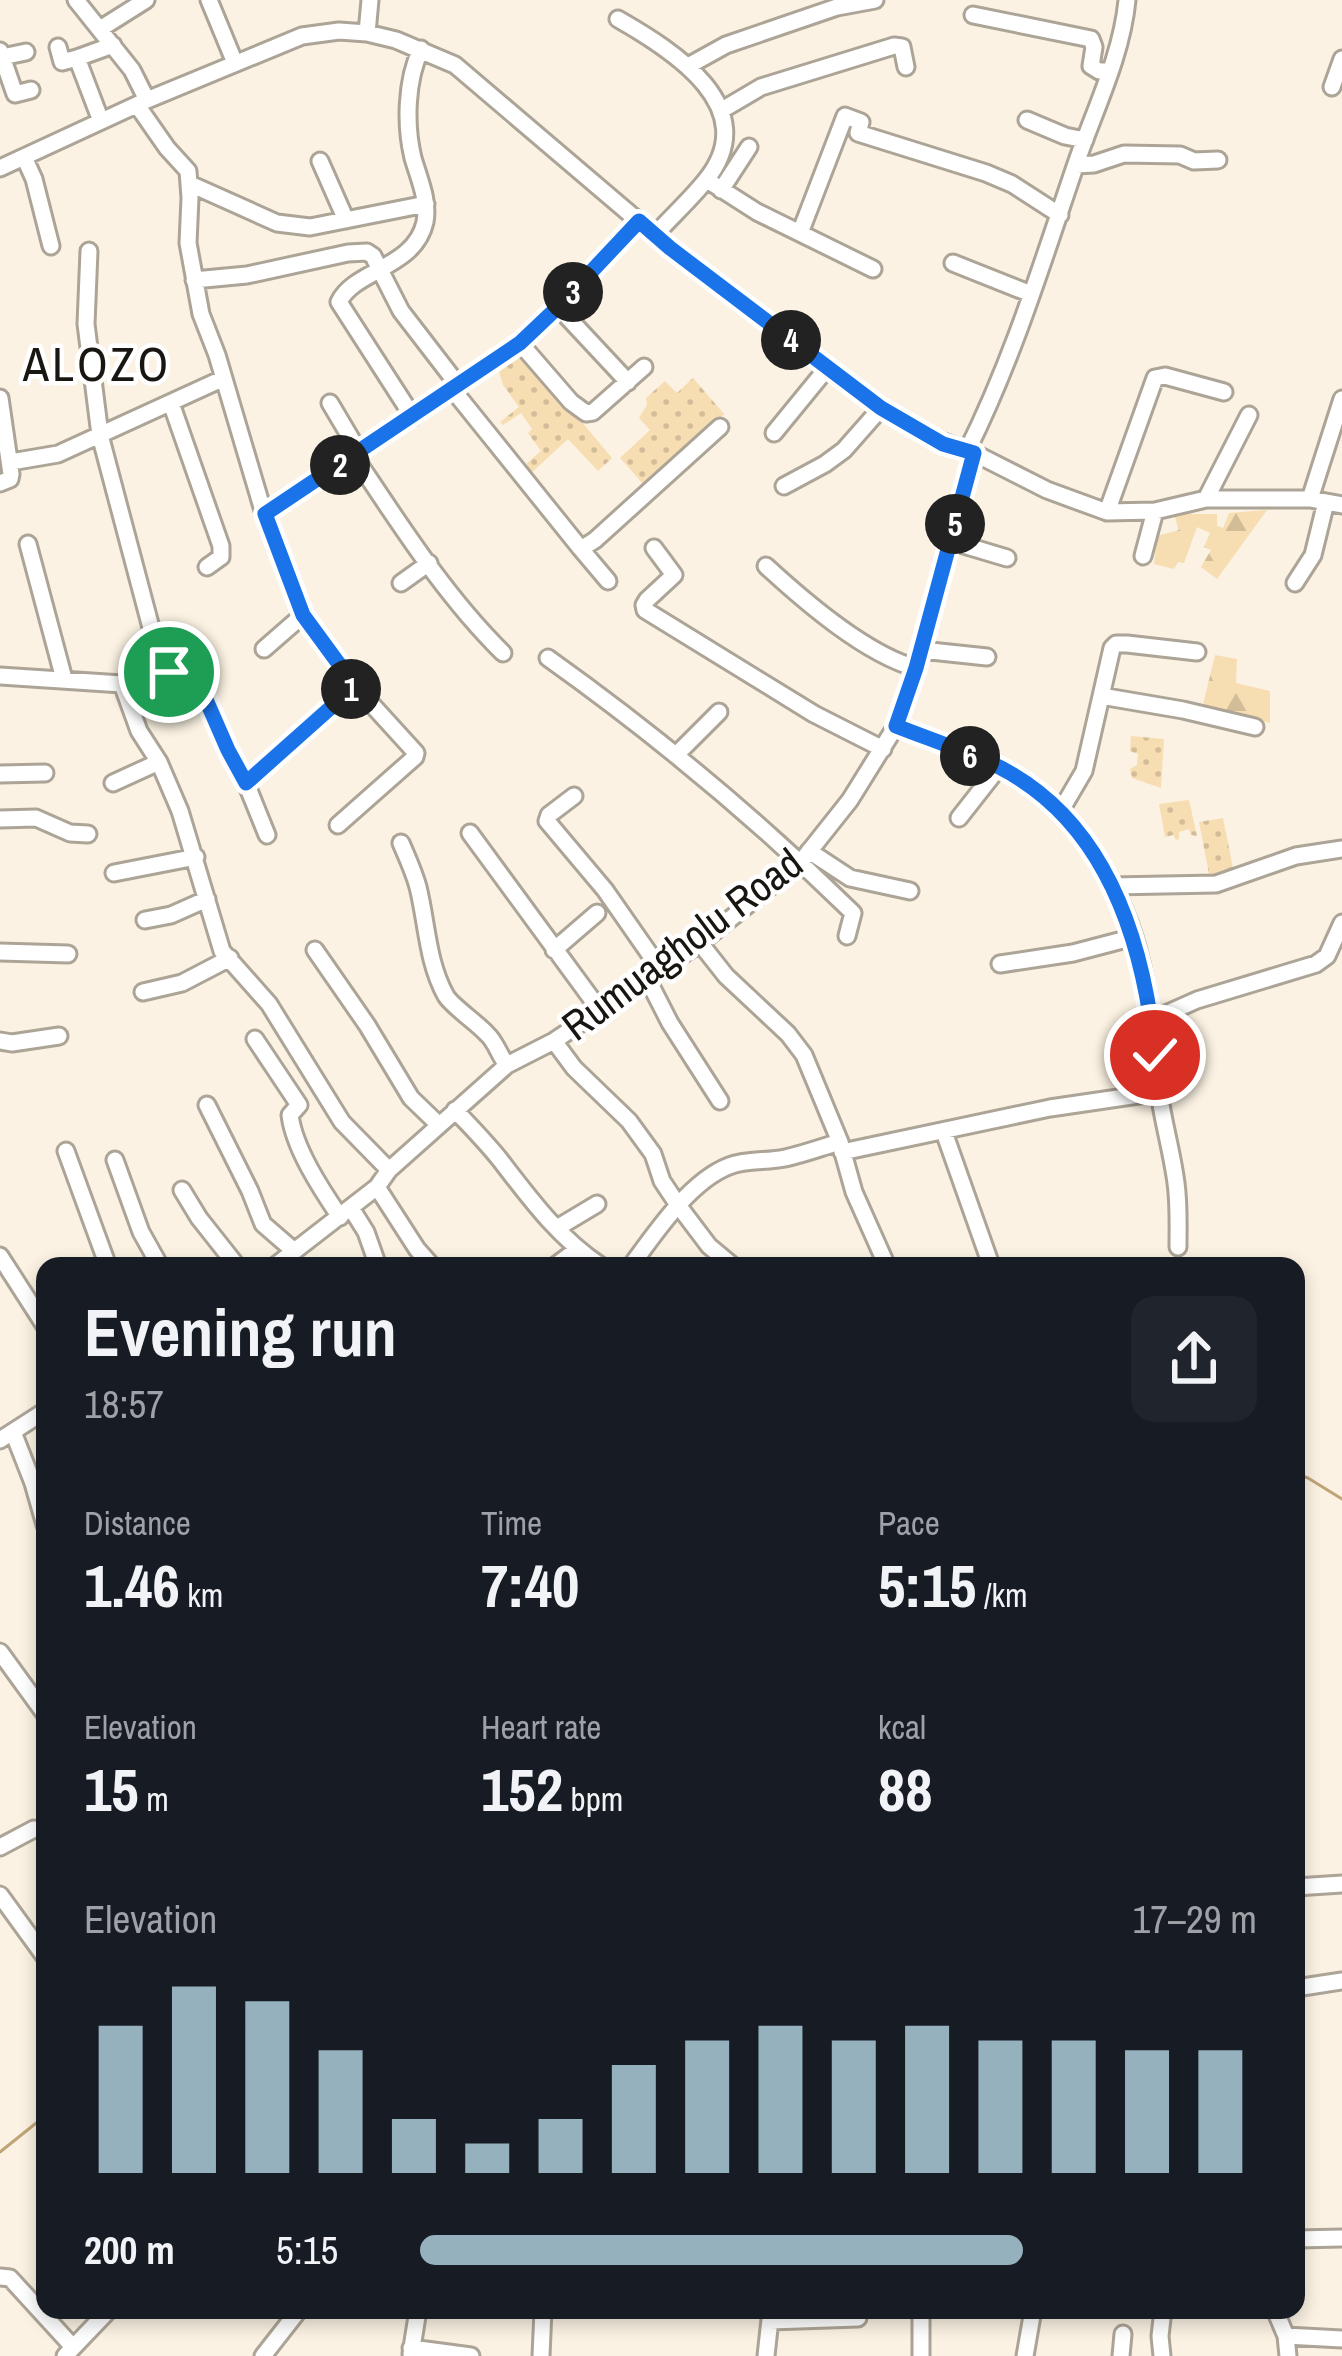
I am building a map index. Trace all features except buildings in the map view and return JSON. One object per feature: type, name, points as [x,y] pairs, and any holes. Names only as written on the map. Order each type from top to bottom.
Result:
[{"type":"street","points":[[76,0],[132,70],[142,102],[167,148],[184,165],[190,184],[188,243],[201,314],[303,615],[355,686],[416,753],[338,825]]},
{"type":"street","points":[[100,29],[146,0]]},
{"type":"street","points":[[208,0],[235,63]]},
{"type":"street","points":[[367,33],[370,0]]},
{"type":"street","points":[[788,0],[792,22]]},
{"type":"street","points":[[688,66],[726,44],[837,7],[875,0]]},
{"type":"street","name":"Rumuagholu Road","points":[[285,1257],[377,1187],[438,1124],[507,1065],[554,1041],[700,943],[805,857],[850,800],[896,726],[916,668],[971,452],[1060,215],[1121,35],[1126,0]]},
{"type":"street","points":[[973,15],[1091,38],[1091,66],[1109,71]]},
{"type":"street","points":[[618,19],[688,66],[722,110],[726,124],[718,159],[707,179],[655,235]]},
{"type":"street","points":[[0,168],[142,102],[302,36],[367,33],[455,65],[655,235],[881,408],[925,435],[1107,512],[1155,511],[1206,499],[1326,502]]},
{"type":"street","points":[[58,47],[62,62],[113,45]]},
{"type":"street","points":[[722,110],[761,87],[894,46],[905,52],[906,67]]},
{"type":"street","points":[[412,417],[339,302],[346,291],[404,255],[423,228],[426,205],[411,152],[409,123],[412,77],[421,49]]},
{"type":"street","points":[[26,52],[1,54],[15,94],[31,90]]},
{"type":"street","points":[[77,58],[101,121]]},
{"type":"street","points":[[1332,87],[1342,59]]},
{"type":"street","points":[[800,233],[845,116],[861,122],[858,134],[986,173],[1060,215]]},
{"type":"street","points":[[1027,121],[1085,140]]},
{"type":"street","points":[[722,190],[749,147]]},
{"type":"street","points":[[1076,165],[1124,154],[1218,160]]},
{"type":"street","points":[[24,157],[51,246]]},
{"type":"street","points":[[320,161],[346,220]]},
{"type":"street","points":[[707,179],[757,212],[873,269]]},
{"type":"street","points":[[190,184],[277,223],[310,227],[426,205]]},
{"type":"street","points":[[265,514],[520,343],[639,221]]},
{"type":"street","points":[[89,251],[86,324],[100,435],[163,673]]},
{"type":"street","points":[[194,280],[247,275],[362,251],[373,256],[401,311],[456,388],[608,580]]},
{"type":"street","points":[[953,263],[1031,294]]},
{"type":"street","points":[[558,307],[628,382]]},
{"type":"street","points":[[520,343],[583,412],[593,412],[644,368]]},
{"type":"street","points":[[774,433],[828,367]]},
{"type":"street","points":[[1107,512],[1155,378],[1165,376],[1224,392]]},
{"type":"street","points":[[11,462],[58,454],[223,379]]},
{"type":"street","points":[[0,398],[11,462],[10,479],[0,483]]},
{"type":"street","points":[[1295,583],[1313,555],[1342,399]]},
{"type":"street","points":[[171,403],[221,545],[221,557],[208,567]]},
{"type":"street","points":[[330,403],[356,454],[429,562],[503,653]]},
{"type":"street","points":[[784,487],[844,450],[881,408]]},
{"type":"street","points":[[1206,499],[1249,415]]},
{"type":"street","points":[[581,549],[721,427]]},
{"type":"street","points":[[1143,556],[1155,511]]},
{"type":"street","points":[[950,541],[1007,557]]},
{"type":"street","points":[[28,544],[64,679]]},
{"type":"street","points":[[654,548],[674,575],[647,600],[645,610],[798,705],[884,748]]},
{"type":"street","points":[[401,583],[429,562]]},
{"type":"street","points":[[766,566],[877,652],[916,668]]},
{"type":"street","points":[[264,650],[303,615]]},
{"type":"street","points":[[1060,812],[1084,771],[1116,644],[1197,652]]},
{"type":"street","points":[[920,650],[987,657]]},
{"type":"street","points":[[548,658],[638,723],[720,794],[805,857],[850,878],[910,891]]},
{"type":"street","points":[[0,676],[122,684],[193,670],[267,835]]},
{"type":"street","points":[[122,684],[139,731],[180,811],[222,951],[269,1004],[342,1122],[389,1170]]},
{"type":"street","points":[[246,783],[355,686]]},
{"type":"street","points":[[1101,696],[1255,727]]},
{"type":"street","points":[[676,754],[719,712]]},
{"type":"street","points":[[896,726],[999,767],[1028,786],[1060,812],[1112,886],[1134,937],[1152,1020],[1159,1092],[1176,1180],[1178,1247]]},
{"type":"street","points":[[113,783],[158,762]]},
{"type":"street","points":[[959,818],[999,767]]},
{"type":"street","points":[[0,774],[44,773]]},
{"type":"street","points":[[574,796],[547,821],[605,890],[654,974],[678,1036],[721,1101]]},
{"type":"street","points":[[0,819],[37,818],[70,833],[88,834]]},
{"type":"street","points":[[470,833],[599,1009]]},
{"type":"street","points":[[401,842],[446,996],[493,1039],[507,1065]]},
{"type":"street","points":[[1112,886],[1216,884],[1296,856],[1342,849]]},
{"type":"street","points":[[114,873],[196,856]]},
{"type":"street","points":[[805,857],[853,913],[848,936]]},
{"type":"street","points":[[146,920],[207,899]]},
{"type":"street","points":[[554,950],[597,913]]},
{"type":"street","points":[[1152,1020],[1197,1000],[1316,964],[1327,956],[1342,923]]},
{"type":"street","points":[[0,933],[0,953],[68,954]]},
{"type":"street","points":[[1000,964],[1040,960],[1134,937]]},
{"type":"street","points":[[700,943],[804,1055],[883,1257]]},
{"type":"street","points":[[315,950],[411,1098],[438,1124]]},
{"type":"street","points":[[143,992],[182,983],[230,958]]},
{"type":"street","points":[[0,1041],[59,1036]]},
{"type":"street","points":[[255,1039],[299,1105],[290,1115],[305,1160],[366,1232],[375,1257]]},
{"type":"street","points":[[554,1041],[574,1068],[629,1121],[653,1154],[662,1181],[678,1205],[722,1257]]},
{"type":"street","points":[[637,1257],[678,1205],[734,1163],[944,1132],[1050,1108],[1159,1092]]},
{"type":"street","points":[[207,1105],[263,1224],[293,1250]]},
{"type":"street","points":[[455,1109],[532,1204],[589,1257]]},
{"type":"street","points":[[944,1132],[989,1257]]},
{"type":"street","points":[[66,1151],[105,1257]]},
{"type":"street","points":[[115,1160],[155,1257]]},
{"type":"street","points":[[377,1187],[424,1257]]},
{"type":"street","points":[[182,1190],[230,1257]]},
{"type":"street","points":[[556,1228],[597,1204]]},
{"type":"street","points":[[567,1257],[578,1249]]},
{"type":"street","points":[[0,1256],[5,1274],[36,1314]]},
{"type":"street","points":[[36,1417],[7,1436],[36,1494]]},
{"type":"street","points":[[0,1652],[36,1702]]},
{"type":"street","points":[[0,1847],[34,1828]]},
{"type":"street","points":[[1305,1886],[1342,1884]]},
{"type":"street","points":[[0,1895],[36,1945]]},
{"type":"street","points":[[1305,1987],[1342,1981]]},
{"type":"street","points":[[1305,2239],[1342,2238]]},
{"type":"street","points":[[0,2277],[10,2278],[36,2311]]},
{"type":"street","points":[[43,2319],[69,2352],[100,2319]]},
{"type":"street","points":[[263,2356],[292,2319]]},
{"type":"street","points":[[416,2319],[411,2352],[471,2356]]},
{"type":"street","points":[[542,2356],[543,2319]]},
{"type":"street","points":[[766,2356],[770,2319]]},
{"type":"street","points":[[921,2319],[922,2356]]},
{"type":"street","points":[[1025,2356],[1031,2319]]},
{"type":"street","points":[[1162,2319],[1162,2356]]},
{"type":"street","points":[[1279,2319],[1288,2356]]},
{"type":"street","points":[[1121,2356],[1123,2334]]},
{"type":"street","points":[[1286,2336],[1342,2339]]},
{"type":"green space","points":[[520,348],[612,458],[598,471],[568,439],[529,475],[527,463],[541,451],[528,433],[532,429],[521,413],[503,425],[500,422],[519,407],[503,385],[497,364]]},
{"type":"green space","points":[[693,378],[724,414],[645,486],[620,458],[650,430],[639,418],[646,398],[665,381],[677,393]]},
{"type":"green space","points":[[1267,510],[1217,579],[1201,567],[1211,550],[1204,547],[1210,533],[1197,527],[1184,563],[1178,562],[1174,569],[1154,564],[1157,536],[1179,530],[1174,514],[1217,514],[1217,526],[1223,528],[1229,513]]},
{"type":"green space","points":[[1215,655],[1237,659],[1236,683],[1270,691],[1270,723],[1202,709]]},
{"type":"green space","points":[[1131,736],[1164,739],[1161,788],[1132,778],[1130,769],[1137,765],[1138,754],[1130,751]]},
{"type":"green space","points":[[1189,800],[1197,836],[1189,829],[1179,832],[1176,840],[1173,835],[1165,837],[1159,804]]},
{"type":"green space","points":[[1223,818],[1234,873],[1210,879],[1199,822]]},
{"type":"waterway","points":[[1305,1477],[1342,1499]]},
{"type":"waterway","points":[[0,2152],[36,2123]]},
{"type":"district","name":"ALOZO","points":[[97,364]]},
{"type":"route","points":[[169,672],[193,670],[246,783],[355,686],[303,615],[265,514],[520,343],[639,221],[881,408],[943,444],[974,453],[896,726],[999,767],[1060,812],[1085,842],[1112,886],[1134,937],[1155,1055]]}]
